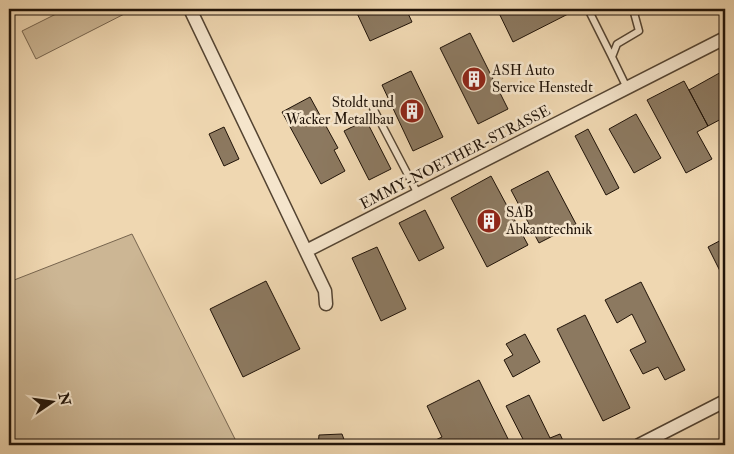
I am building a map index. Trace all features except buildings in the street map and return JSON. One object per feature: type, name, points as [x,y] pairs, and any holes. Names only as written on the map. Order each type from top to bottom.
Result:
[{"type":"street","points":[[190,9],[325,291],[326,304]]},
{"type":"street","name":"EMMY-NOETHER-STRASSE","points":[[306,251],[725,38]]},
{"type":"street","points":[[639,445],[725,401]]},
{"type":"lane","points":[[588,9],[626,88]]},
{"type":"lane","points":[[612,58],[617,44],[639,31],[633,9]]},
{"type":"lane","points":[[721,9],[725,16]]},
{"type":"lane","points":[[373,108],[418,194]]},
{"type":"shaded area","points":[[66,9],[134,9],[36,59],[22,31]]},
{"type":"shaded area","points":[[132,234],[238,445],[9,445],[9,282]]},
{"type":"place","name":"ASH Auto Service Henstedt","points":[[474,79]]},
{"type":"place","name":"Stoldt und Wacker Metallbau","points":[[412,111]]},
{"type":"place","name":"SAB Abkanttechnik","points":[[489,221]]}]
